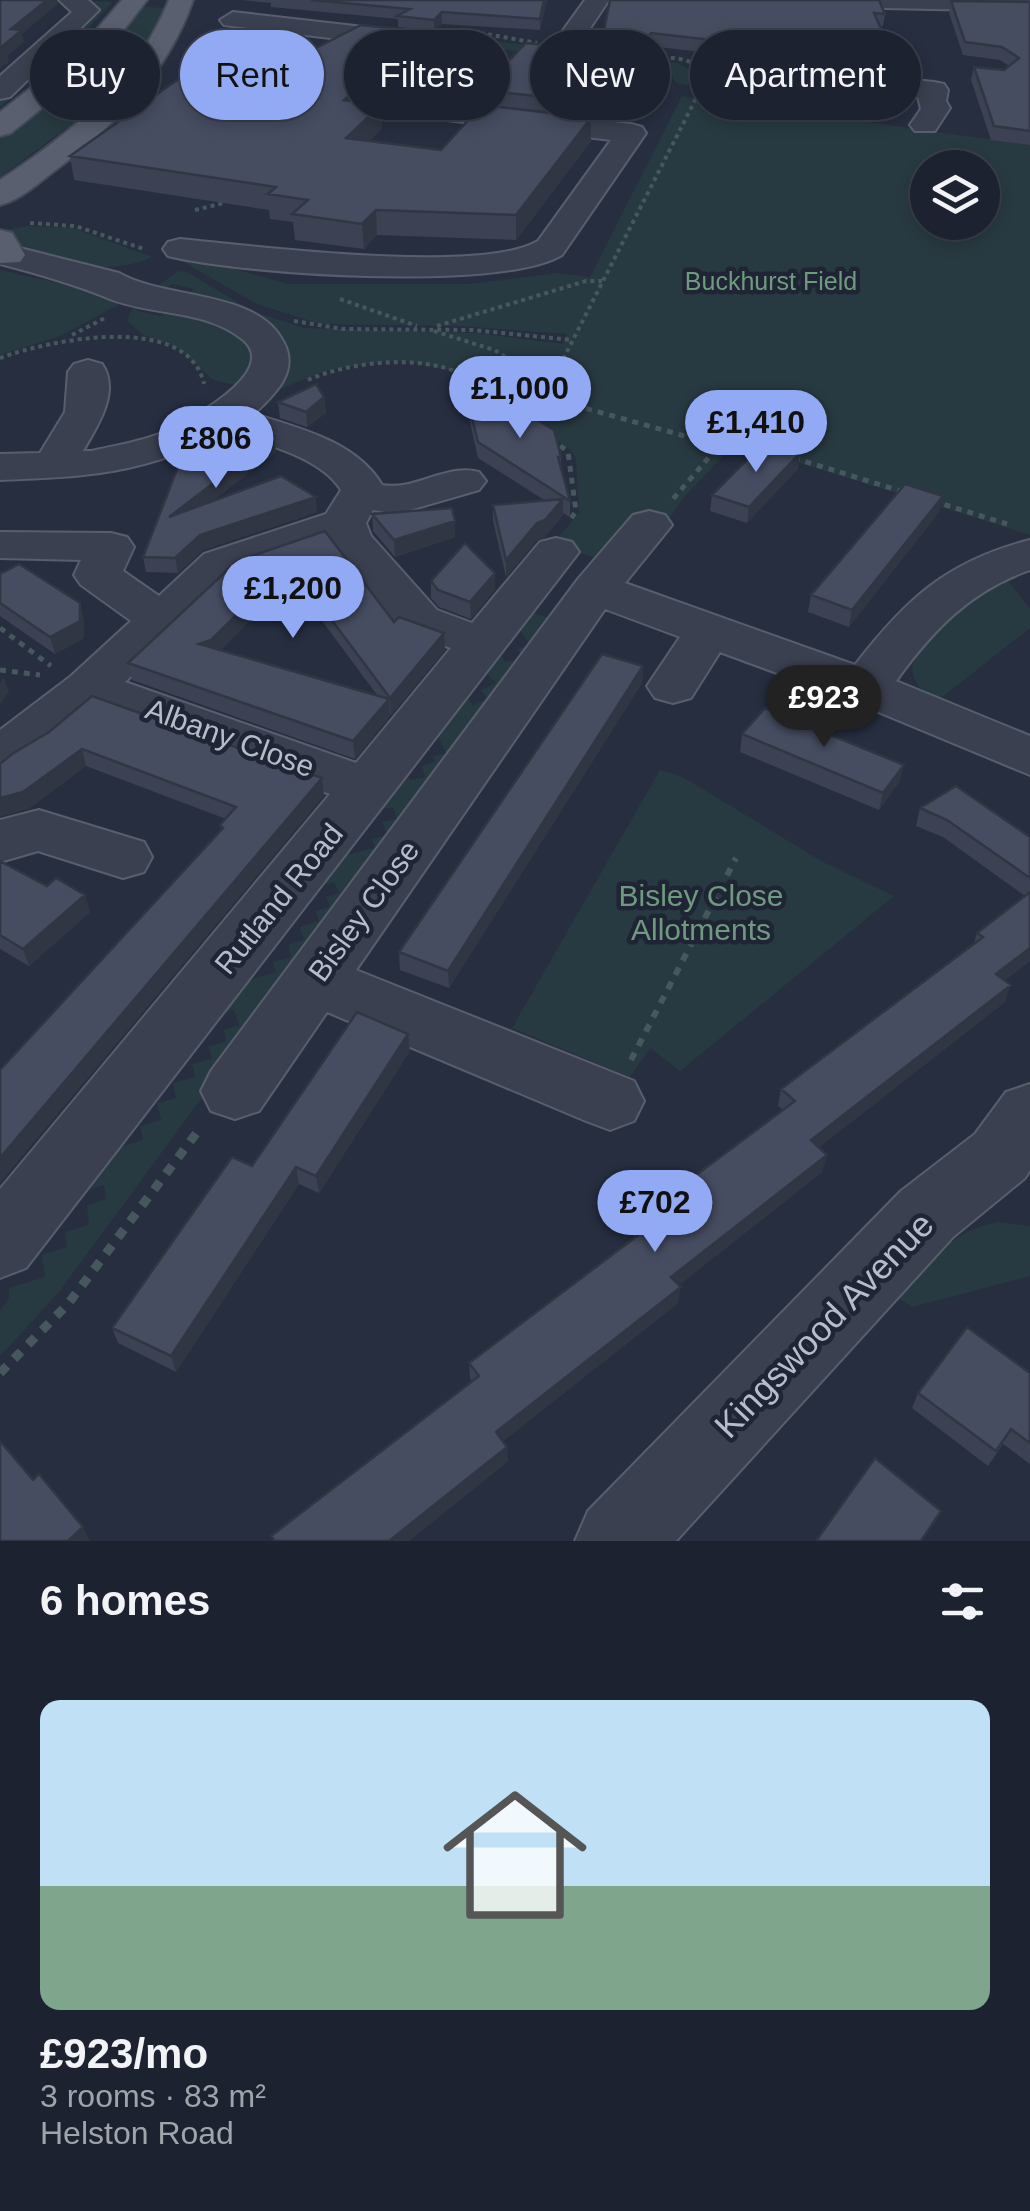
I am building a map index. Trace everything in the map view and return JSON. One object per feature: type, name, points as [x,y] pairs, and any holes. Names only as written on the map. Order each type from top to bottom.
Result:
[{"type":"main road","points":[[0,127],[89,56],[136,0]]},
{"type":"main road","points":[[0,196],[80,134],[131,84],[162,44],[181,0]]},
{"type":"main road","points":[[0,184],[38,168]]},
{"type":"street","points":[[0,91],[85,14],[86,10],[71,0]]},
{"type":"street","points":[[576,30],[596,0]]},
{"type":"street","points":[[835,0],[1028,3]]},
{"type":"street","points":[[922,31],[927,2]]},
{"type":"street","points":[[107,298],[167,252],[213,230],[238,226],[262,237],[246,254],[396,266],[488,264],[536,256],[550,248],[632,133],[384,106],[451,44],[375,21],[233,20]]},
{"type":"street","points":[[921,90],[947,65]]},
{"type":"street","points":[[7,243],[107,298]]},
{"type":"street","points":[[0,467],[92,464],[143,452],[240,404],[268,375],[271,355],[261,334],[250,326],[220,312],[123,290],[107,298]]},
{"type":"street","points":[[53,467],[85,412],[78,354]]},
{"type":"street","points":[[240,404],[328,457],[363,484],[351,509],[349,540],[420,622],[485,641]]},
{"type":"street","points":[[0,754],[33,734],[72,679],[159,619],[230,559],[351,509],[396,501],[464,481]]},
{"type":"street","name":"Bisley Close","points":[[235,1092],[314,980],[576,571],[649,525]]},
{"type":"street","points":[[6,545],[119,532],[98,575],[159,619]]},
{"type":"street","points":[[865,687],[914,620],[938,597],[990,566],[1022,540]]},
{"type":"street","points":[[576,571],[708,630],[865,687],[1030,757]]},
{"type":"street","name":"Rutland Road","points":[[0,1244],[485,641],[576,571]]},
{"type":"street","points":[[672,686],[708,630]]},
{"type":"street","name":"Albany Close","points":[[72,679],[370,788]]},
{"type":"street","points":[[0,841],[39,830],[123,857]]},
{"type":"street","points":[[314,980],[610,1101]]},
{"type":"street","name":"Kingswood Avenue","points":[[618,1541],[926,1214],[1020,1149]]},
{"type":"path","points":[[550,384],[690,110]]},
{"type":"path","points":[[195,210],[224,203]]},
{"type":"path","points":[[7,243],[75,226],[167,252]]},
{"type":"path","points":[[431,328],[586,281],[602,281]]},
{"type":"path","points":[[78,354],[107,298]]},
{"type":"path","points":[[330,298],[380,310],[494,350],[550,384],[556,398],[579,409],[707,441],[713,450]]},
{"type":"path","points":[[286,318],[343,329],[431,328],[572,340]]},
{"type":"path","points":[[298,385],[321,373],[404,362],[460,374],[478,385],[484,397],[500,408]]},
{"type":"path","points":[[484,397],[550,384]]},
{"type":"path","points":[[537,430],[568,452],[575,514],[546,542],[576,571]]},
{"type":"path","points":[[649,525],[713,450],[734,440],[764,448]]},
{"type":"path","points":[[782,454],[913,495]]},
{"type":"path","points":[[932,500],[1022,540]]},
{"type":"path","points":[[0,628],[72,679]]},
{"type":"path","points":[[610,1101],[736,858]]},
{"type":"path","points":[[0,1373],[68,1304],[220,1102],[235,1092]]},
{"type":"green space","points":[[80,0],[113,2],[86,30],[65,30]]},
{"type":"green space","points":[[143,7],[167,8],[155,30],[123,30]]},
{"type":"green space","points":[[510,43],[530,45],[530,53],[510,51]]},
{"type":"green space","points":[[670,62],[690,70],[687,86],[675,82]]},
{"type":"green space","points":[[30,71],[30,82],[0,107],[0,96]]},
{"type":"green space","name":"Buckhurst Field","points":[[682,96],[690,97],[690,120],[852,120],[1030,145],[1030,535],[736,443],[684,497],[663,528],[601,559],[552,545],[579,513],[576,458],[570,449],[493,399],[472,375],[406,361],[385,361],[324,371],[273,392],[280,367],[190,293],[194,289],[172,284],[166,288],[158,286],[178,271],[187,272],[252,311],[304,328],[478,333],[563,344],[567,334],[460,326],[320,324],[257,304],[178,259],[192,257],[288,284],[470,284],[558,273],[590,277]]},
{"type":"green space","points":[[30,114],[30,120],[78,120],[0,177],[0,137]]},
{"type":"green space","points":[[29,226],[73,228],[152,257],[136,263],[96,267],[53,260],[33,252],[4,230]]},
{"type":"green space","points":[[0,270],[129,299],[60,336],[0,355]]},
{"type":"green space","points":[[134,305],[140,306],[136,311],[161,316],[166,312],[207,316],[258,345],[249,388],[213,380],[177,347],[143,335],[127,320]]},
{"type":"green space","points":[[1004,576],[1030,609],[1030,628],[937,701],[918,685],[913,669],[918,651],[949,616]]},
{"type":"green space","points":[[525,611],[554,619],[59,1292],[0,1356],[0,1311],[9,1298],[9,1288],[45,1277],[42,1255],[67,1247],[65,1232],[89,1225],[87,1206],[106,1199],[104,1185],[64,1197],[98,1153],[143,1140],[140,1126],[161,1120],[157,1103],[176,1098],[173,1083],[195,1077],[192,1064],[212,1059],[209,1047],[226,1041],[224,1030],[239,1025],[234,1010],[202,1019],[229,986],[276,972],[273,962],[291,957],[288,945],[304,940],[300,927],[319,921],[315,911],[330,907],[326,897],[339,893],[334,882],[319,885],[329,859],[375,848],[372,839],[387,835],[383,822],[397,819],[393,807],[365,813],[403,764],[410,780],[425,777],[422,766],[435,762],[433,756],[446,753],[433,724],[461,691],[473,705],[488,699],[480,690],[496,683],[480,666],[496,647],[505,662],[523,658],[517,649],[530,645],[516,623]]},
{"type":"green space","name":"Bisley Close Allotments","points":[[660,770],[683,777],[823,862],[894,896],[680,1071],[650,1048],[630,1077],[512,1028]]},
{"type":"green space","points":[[998,1222],[1030,1226],[1030,1276],[912,1307],[898,1298],[953,1241]]},
{"type":"building","points":[[0,0],[47,0],[11,29],[22,30],[0,48]]},
{"type":"building","points":[[311,0],[544,0],[540,19],[442,12],[434,20],[397,16],[410,9]]},
{"type":"building","points":[[610,0],[879,0],[885,14],[874,13],[882,30],[690,30],[690,37],[670,35],[670,30],[604,30]]},
{"type":"building","points":[[951,1],[1030,2],[1030,131],[994,126],[974,67],[1004,70],[1019,58],[1002,47],[965,42]]},
{"type":"building","points":[[361,25],[411,30],[351,30]]},
{"type":"building","points":[[344,34],[344,120],[365,120],[346,138],[441,150],[468,120],[510,120],[510,108],[530,111],[530,120],[589,120],[516,215],[376,210],[362,224],[292,214],[308,200],[268,194],[276,187],[70,156],[121,120],[160,120],[160,92],[180,78],[180,120],[324,120],[324,44]]},
{"type":"building","points":[[530,43],[530,95],[510,93],[510,60]]},
{"type":"building","points":[[316,384],[324,397],[306,412],[278,402]]},
{"type":"building","points":[[498,396],[554,430],[570,501],[478,442],[469,406]]},
{"type":"building","points":[[235,425],[274,437],[169,517],[281,476],[316,497],[200,535],[175,558],[143,557],[190,436],[201,431],[211,436]]},
{"type":"building","points":[[765,442],[800,453],[749,507],[712,495]]},
{"type":"building","points":[[905,484],[943,496],[852,610],[811,595]]},
{"type":"building","points":[[563,499],[545,520],[537,523],[506,560],[493,505]]},
{"type":"building","points":[[452,508],[455,521],[394,540],[372,514]]},
{"type":"building","points":[[325,531],[394,622],[399,617],[444,633],[390,698],[289,563],[211,640],[199,644],[389,699],[353,741],[128,663],[237,561]]},
{"type":"building","points":[[465,543],[495,573],[470,602],[438,590],[431,581]]},
{"type":"building","points":[[19,564],[80,603],[80,621],[50,637],[0,603],[0,574]]},
{"type":"building","points":[[602,654],[643,666],[448,971],[399,952]]},
{"type":"building","points":[[92,696],[322,778],[0,1158],[0,1070],[223,828],[220,825],[236,807],[82,749],[23,792],[0,798],[0,764],[49,732]]},
{"type":"building","points":[[765,708],[904,765],[883,793],[742,734]]},
{"type":"building","points":[[956,786],[1030,837],[1030,878],[947,820],[920,808]]},
{"type":"building","points":[[0,861],[47,886],[56,878],[85,895],[23,949],[0,935]]},
{"type":"building","points":[[1030,892],[1030,948],[996,974],[1011,985],[811,1140],[827,1155],[671,1277],[681,1287],[496,1432],[507,1447],[389,1541],[275,1541],[271,1536],[479,1376],[469,1363],[645,1230],[636,1220],[795,1101],[781,1089],[983,937],[977,933]]},
{"type":"building","points":[[357,1012],[408,1034],[316,1176],[296,1167],[171,1356],[112,1328],[232,1157],[252,1166]]},
{"type":"building","points":[[967,1327],[1030,1373],[1030,1443],[1011,1429],[996,1451],[918,1393]]},
{"type":"building","points":[[0,1441],[33,1480],[39,1474],[83,1527],[68,1541],[0,1541]]},
{"type":"building","points":[[875,1458],[941,1511],[921,1541],[816,1541]]}]
